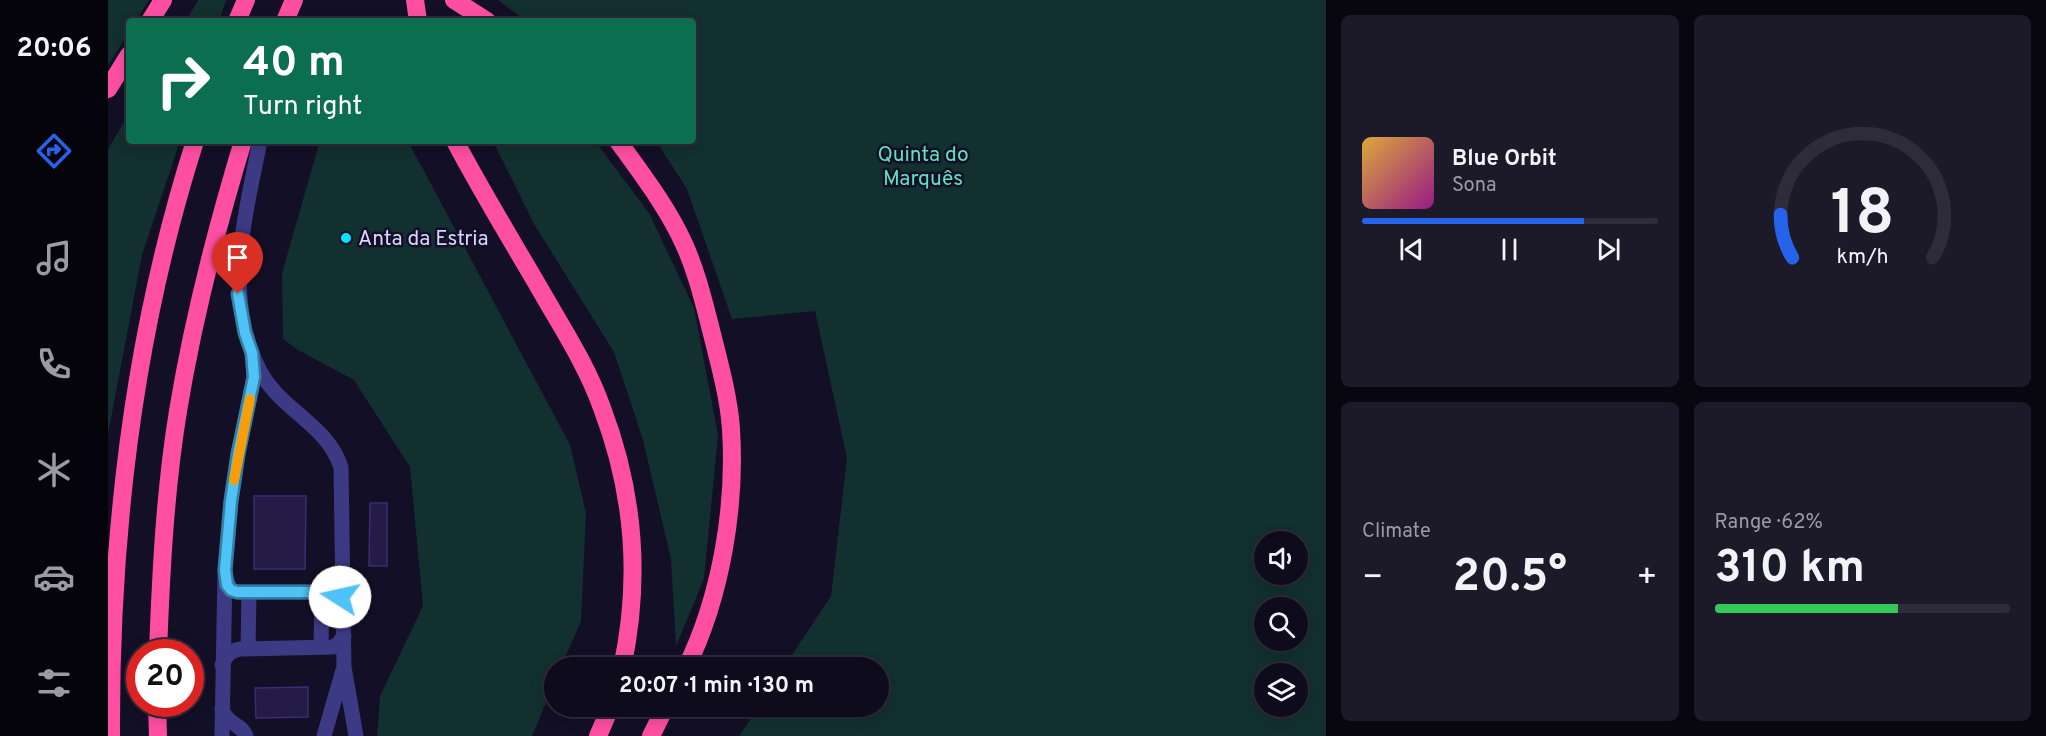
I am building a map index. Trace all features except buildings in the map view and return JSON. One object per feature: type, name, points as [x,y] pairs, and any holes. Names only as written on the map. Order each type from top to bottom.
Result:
[{"type":"highway","points":[[152,18],[163,0]]},
{"type":"highway","points":[[238,18],[246,0]]},
{"type":"highway","points":[[286,18],[294,0]]},
{"type":"highway","points":[[415,0],[418,18]]},
{"type":"highway","points":[[454,0],[482,18]]},
{"type":"highway","points":[[108,89],[126,60]]},
{"type":"highway","points":[[111,736],[109,678],[119,519],[129,431],[171,224],[194,144]]},
{"type":"highway","points":[[158,639],[160,592],[178,413],[194,325],[215,236],[242,144]]},
{"type":"highway","points":[[457,144],[557,317],[602,406],[626,490],[632,535],[634,577],[631,621],[624,657]]},
{"type":"highway","points":[[620,144],[648,182],[684,244],[701,291],[718,356],[731,428],[730,506],[716,587],[690,657]]},
{"type":"highway","points":[[157,717],[158,736]]},
{"type":"highway","points":[[598,736],[606,717]]},
{"type":"highway","points":[[651,736],[660,717]]},
{"type":"lane","points":[[222,736],[225,577],[231,501],[254,377],[252,353],[241,313],[238,272],[244,220],[259,144]]},
{"type":"lane","points":[[252,353],[275,393],[322,434],[331,445],[341,467],[344,667],[356,736]]},
{"type":"lane","points":[[225,577],[231,590],[336,593],[344,604]]},
{"type":"lane","points":[[249,592],[249,649]]},
{"type":"lane","points":[[321,647],[322,592]]},
{"type":"lane","points":[[222,665],[226,656],[232,651],[338,645],[344,636]]},
{"type":"lane","points":[[324,736],[344,667]]},
{"type":"lane","points":[[222,709],[226,718],[242,729],[246,736]]},
{"type":"green space","points":[[108,0],[149,0],[138,18],[126,18],[126,37],[108,66]]},
{"type":"green space","points":[[198,0],[226,0],[220,18],[188,18]]},
{"type":"green space","name":"Quinta do Marquês","points":[[498,0],[1326,0],[1326,736],[739,736],[752,717],[889,717],[889,657],[791,657],[831,596],[847,458],[815,311],[732,319],[687,189],[658,144],[696,144],[696,18],[522,18]]},
{"type":"green space","points":[[126,119],[126,144],[179,144],[142,255],[108,434],[108,149]]},
{"type":"green space","points":[[319,144],[410,144],[570,445],[586,513],[581,621],[565,657],[544,657],[544,708],[532,736],[377,736],[380,696],[423,606],[410,467],[354,380],[298,350],[283,339],[282,273]]},
{"type":"green space","points":[[494,144],[597,144],[649,213],[694,308],[718,435],[704,579],[676,646],[671,559],[643,440],[614,352],[534,224]]},
{"type":"slow traffic","points":[[234,480],[250,399]]},
{"type":"place","name":"Anta da Estria","points":[[346,238]]},
{"type":"route","points":[[238,294],[245,333],[252,353],[254,377],[231,501],[225,570],[227,585],[231,590],[237,592],[331,592],[340,597]]}]
